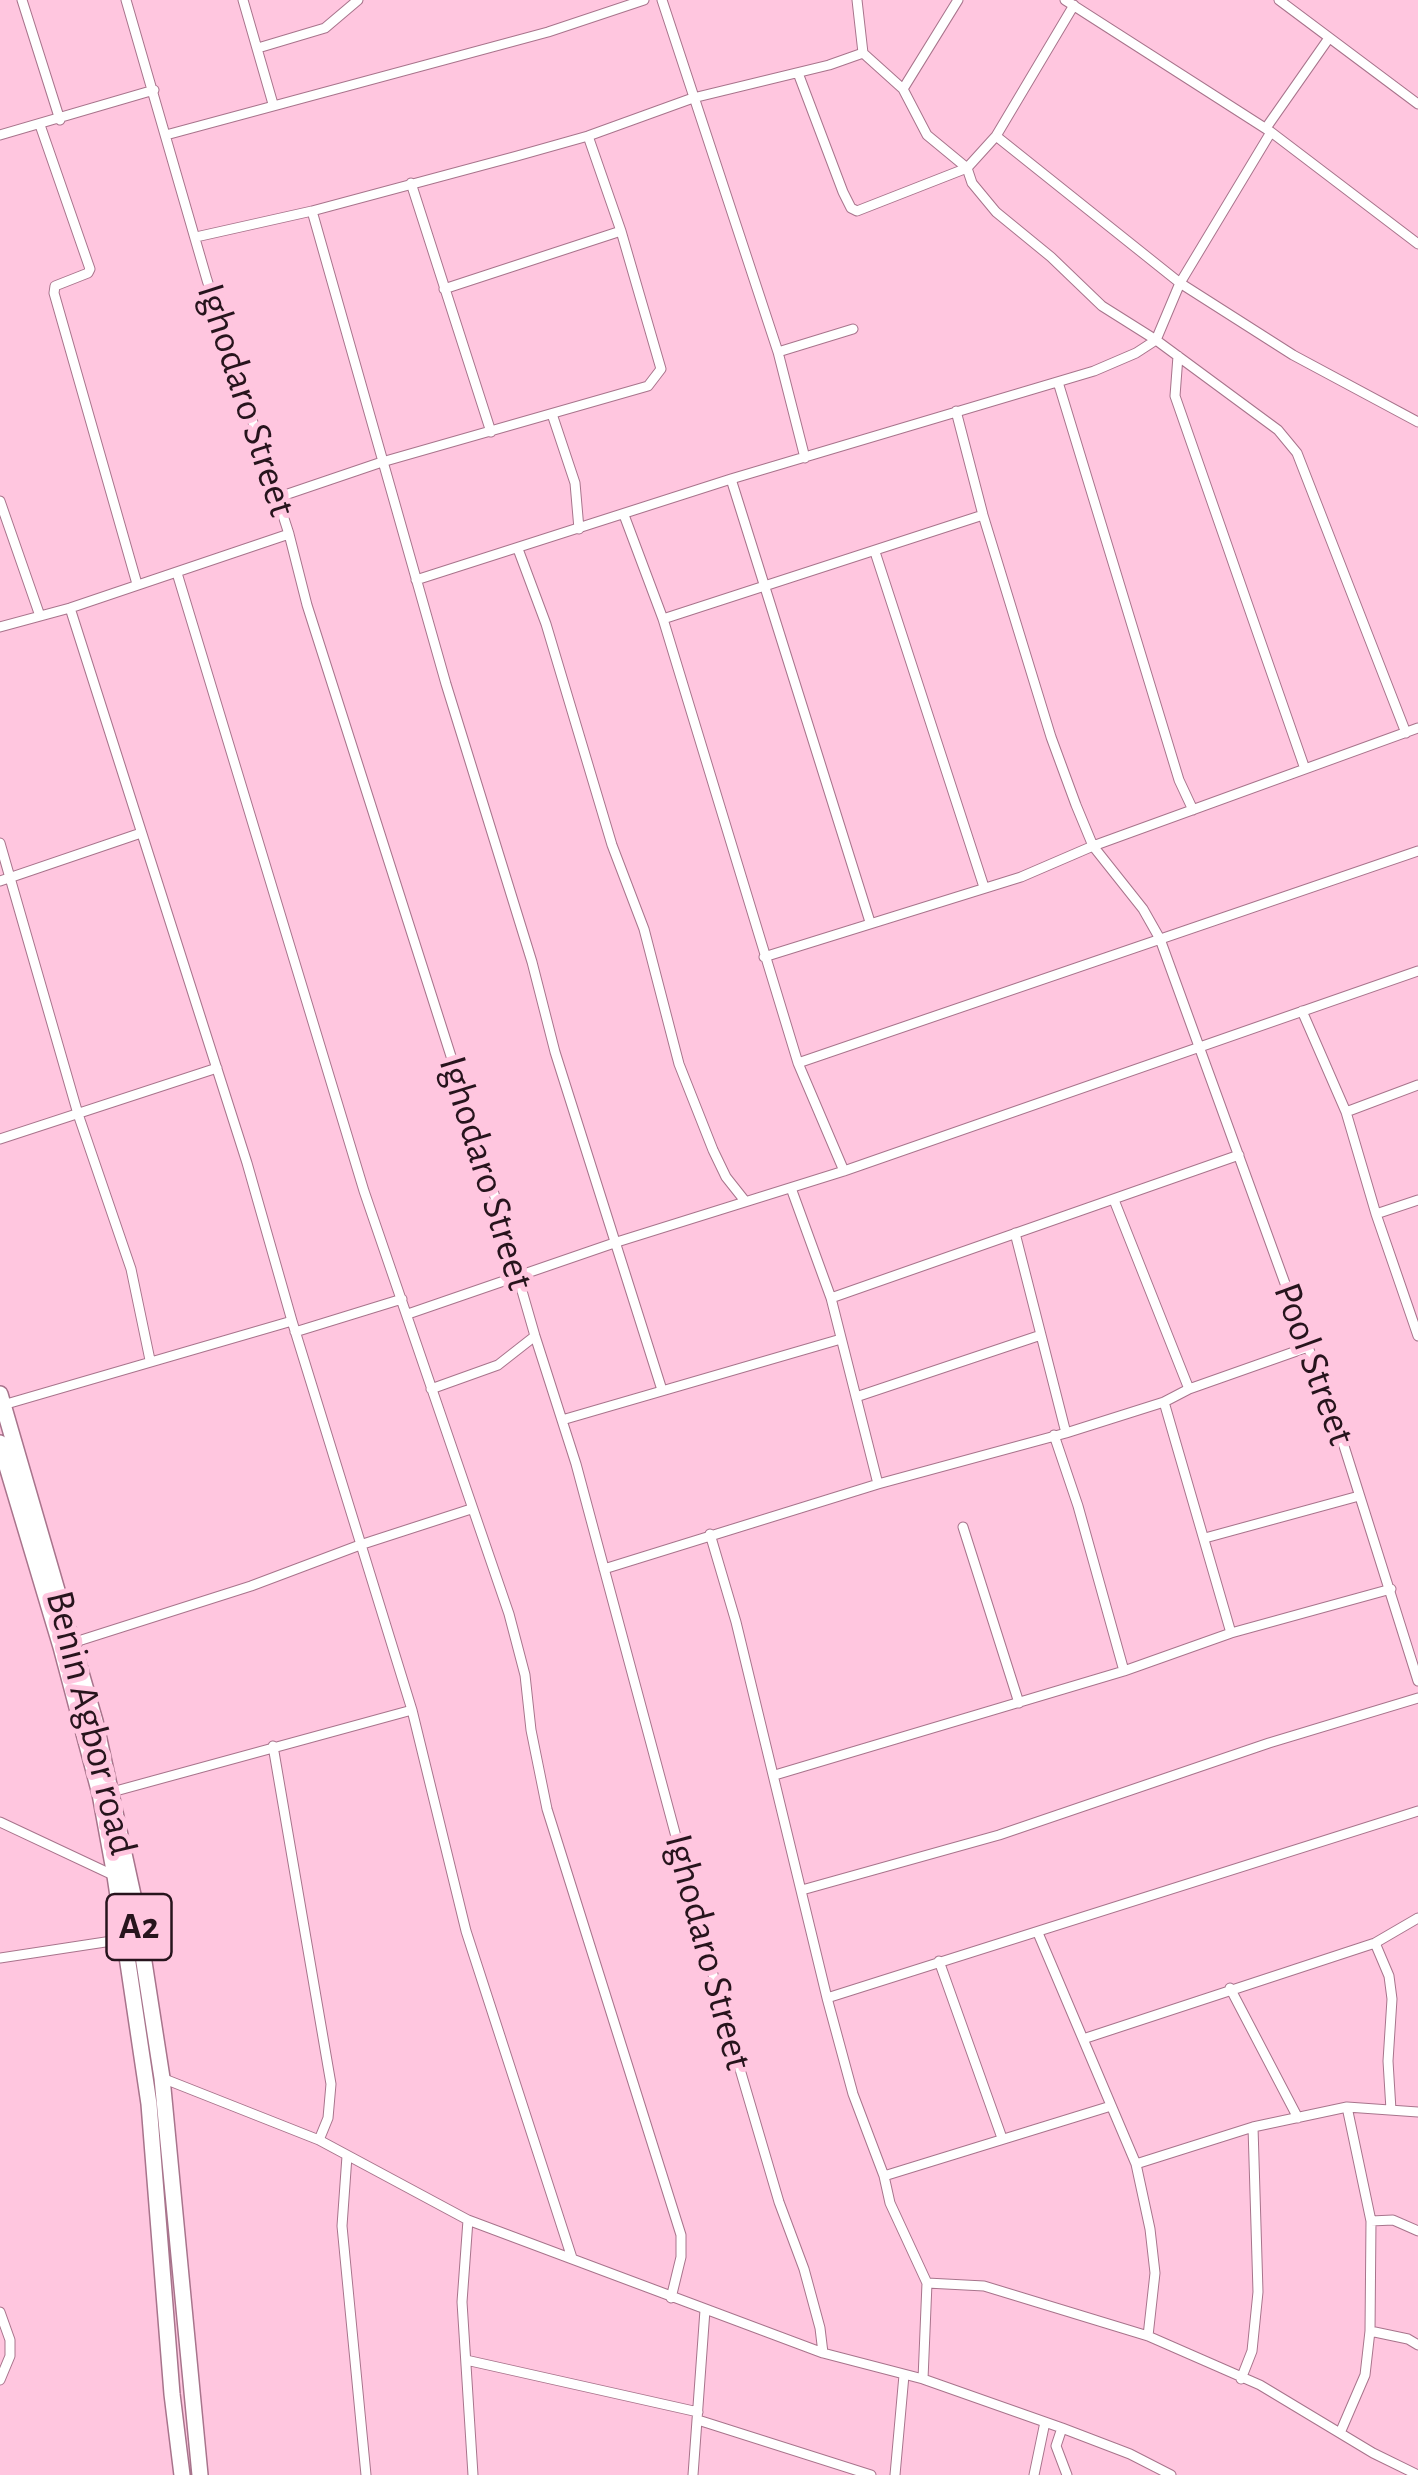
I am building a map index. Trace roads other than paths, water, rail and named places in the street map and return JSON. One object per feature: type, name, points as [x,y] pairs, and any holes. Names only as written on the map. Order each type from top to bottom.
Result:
[{"type":"highway","name":"Benin Agbor road","points":[[2,1400],[112,1792],[135,1904],[162,2078],[200,2475]]},
{"type":"highway","name":"Benin Agbor road","points":[[0,1443],[62,1646],[100,1794],[126,1939],[149,2104],[182,2475]]},
{"type":"highway","points":[[172,2394],[192,2392]]},
{"type":"street","points":[[22,0],[60,120]]},
{"type":"street","name":"Ighodaro Street","points":[[126,0],[290,534],[306,605],[562,1420],[750,2105],[804,2269],[823,2353]]},
{"type":"street","points":[[242,0],[273,104]]},
{"type":"street","points":[[258,48],[325,28],[358,0]]},
{"type":"street","points":[[166,135],[548,32],[644,0]]},
{"type":"street","points":[[662,0],[778,352],[805,458]]},
{"type":"street","points":[[857,0],[862,53],[904,90],[927,136],[966,168],[972,183],[996,212],[1102,306],[1156,340],[1278,430],[1297,453],[1406,732]]},
{"type":"street","points":[[904,90],[958,0]]},
{"type":"street","points":[[1278,0],[1418,104]]},
{"type":"street","points":[[1297,12],[1305,0]]},
{"type":"street","points":[[798,73],[853,210],[966,168],[996,136],[1069,2],[1268,130],[1418,244]]},
{"type":"street","points":[[416,580],[731,479],[1108,366],[1156,340],[1180,284],[1268,130],[1330,38]]},
{"type":"street","points":[[196,237],[312,211],[588,136],[693,98],[862,53]]},
{"type":"street","points":[[0,135],[154,90]]},
{"type":"street","points":[[40,125],[90,269],[88,274],[56,286],[54,293],[137,584]]},
{"type":"street","points":[[276,498],[382,462],[648,386],[661,369],[588,136]]},
{"type":"street","points":[[996,136],[1180,284],[1293,355],[1418,422]]},
{"type":"street","points":[[411,184],[491,432]]},
{"type":"street","points":[[312,211],[555,1052],[662,1390]]},
{"type":"street","points":[[444,289],[621,232]]},
{"type":"street","points":[[778,352],[853,329]]},
{"type":"street","points":[[1178,356],[1175,396],[1306,769]]},
{"type":"street","points":[[1058,382],[1179,780],[1194,810]]},
{"type":"street","name":"Pool Street","points":[[956,411],[983,516],[1051,737],[1093,846],[1143,910],[1160,940],[1202,1048],[1308,1346],[1418,1682]]},
{"type":"street","points":[[552,414],[575,483],[579,529]]},
{"type":"street","points":[[731,479],[870,922]]},
{"type":"street","points":[[0,501],[40,616]]},
{"type":"street","points":[[624,514],[663,619],[798,1063],[844,1171]]},
{"type":"street","points":[[663,619],[983,516]]},
{"type":"street","points":[[0,627],[70,608],[290,534]]},
{"type":"street","points":[[518,548],[546,624],[612,844],[644,928],[680,1064],[719,1164],[745,1201]]},
{"type":"street","points":[[875,552],[984,887]]},
{"type":"street","points":[[177,573],[364,1191],[509,1614],[524,1675],[547,1809],[682,2235],[672,2298]]},
{"type":"street","points":[[70,608],[216,1068],[412,1710],[466,1931],[572,2258]]},
{"type":"street","points":[[764,958],[1021,877],[1093,846],[1418,728]]},
{"type":"street","points":[[4,880],[141,833]]},
{"type":"street","points":[[0,844],[4,880],[48,1004],[78,1114],[131,1269],[150,1360]]},
{"type":"street","points":[[798,1063],[1418,851]]},
{"type":"street","points":[[408,1314],[617,1242],[844,1171],[1418,971]]},
{"type":"street","points":[[1302,1011],[1346,1112],[1376,1214],[1415,1314],[1418,1336]]},
{"type":"street","points":[[0,1139],[216,1068]]},
{"type":"street","points":[[1346,1112],[1418,1085]]},
{"type":"street","points":[[831,1298],[1239,1155]]},
{"type":"street","points":[[791,1188],[831,1298],[878,1484]]},
{"type":"street","points":[[1114,1200],[1188,1389]]},
{"type":"street","points":[[1376,1214],[1418,1200]]},
{"type":"street","points":[[1014,1233],[1066,1433]]},
{"type":"street","points":[[2,1400],[402,1299]]},
{"type":"street","points":[[856,1397],[1041,1335]]},
{"type":"street","points":[[431,1389],[498,1365],[534,1336]]},
{"type":"street","points":[[562,1420],[841,1339]]},
{"type":"street","points":[[604,1568],[878,1484],[1066,1433],[1164,1402],[1188,1389],[1308,1346]]},
{"type":"street","points":[[1164,1402],[1231,1633]]},
{"type":"street","points":[[1054,1435],[1124,1671]]},
{"type":"street","points":[[1205,1538],[1359,1496]]},
{"type":"street","points":[[72,1643],[471,1509]]},
{"type":"street","points":[[963,1527],[1019,1703]]},
{"type":"street","points":[[710,1534],[776,1775],[853,2094],[890,2203],[926,2283],[923,2380]]},
{"type":"street","points":[[776,1775],[1124,1671],[1231,1633],[1391,1590]]},
{"type":"street","points":[[802,1890],[999,1835],[1270,1743],[1418,1698]]},
{"type":"street","points":[[112,1792],[412,1710]]},
{"type":"street","points":[[273,1746],[332,2084],[328,2118],[319,2140]]},
{"type":"street","points":[[827,1998],[1418,1811]]},
{"type":"street","points":[[0,1822],[114,1876]]},
{"type":"street","points":[[1083,2039],[1375,1943],[1418,1918]]},
{"type":"street","points":[[1038,1932],[1136,2164],[1155,2273],[1148,2336]]},
{"type":"street","points":[[0,1958],[126,1939]]},
{"type":"street","points":[[1375,1943],[1389,1976],[1392,1999],[1388,2061],[1391,2110]]},
{"type":"street","points":[[939,1961],[1002,2138]]},
{"type":"street","points":[[1230,1988],[1298,2118]]},
{"type":"street","points":[[162,2078],[319,2140],[468,2220],[823,2353],[923,2380],[1062,2428],[1130,2454],[1170,2475]]},
{"type":"street","points":[[884,2176],[1111,2106]]},
{"type":"street","points":[[1340,2433],[1364,2375],[1370,2331],[1370,2221],[1347,2107]]},
{"type":"street","points":[[1136,2164],[1252,2127],[1347,2107],[1418,2112]]},
{"type":"street","points":[[1241,2379],[1252,2351],[1258,2292],[1252,2127]]},
{"type":"street","points":[[347,2156],[342,2226],[366,2475]]},
{"type":"street","points":[[468,2220],[462,2302],[473,2475]]},
{"type":"street","points":[[1370,2221],[1393,2220],[1418,2230]]},
{"type":"street","points":[[926,2283],[984,2286],[1148,2336],[1260,2385],[1418,2475]]},
{"type":"street","points":[[694,2475],[705,2310]]},
{"type":"street","points":[[0,2312],[10,2340],[10,2356],[0,2380]]},
{"type":"street","points":[[1370,2331],[1418,2345]]},
{"type":"street","points":[[466,2360],[698,2416],[871,2475]]},
{"type":"street","points":[[895,2475],[904,2375]]},
{"type":"street","points":[[1034,2475],[1044,2422]]},
{"type":"street","points":[[1062,2428],[1056,2446],[1066,2475]]}]
